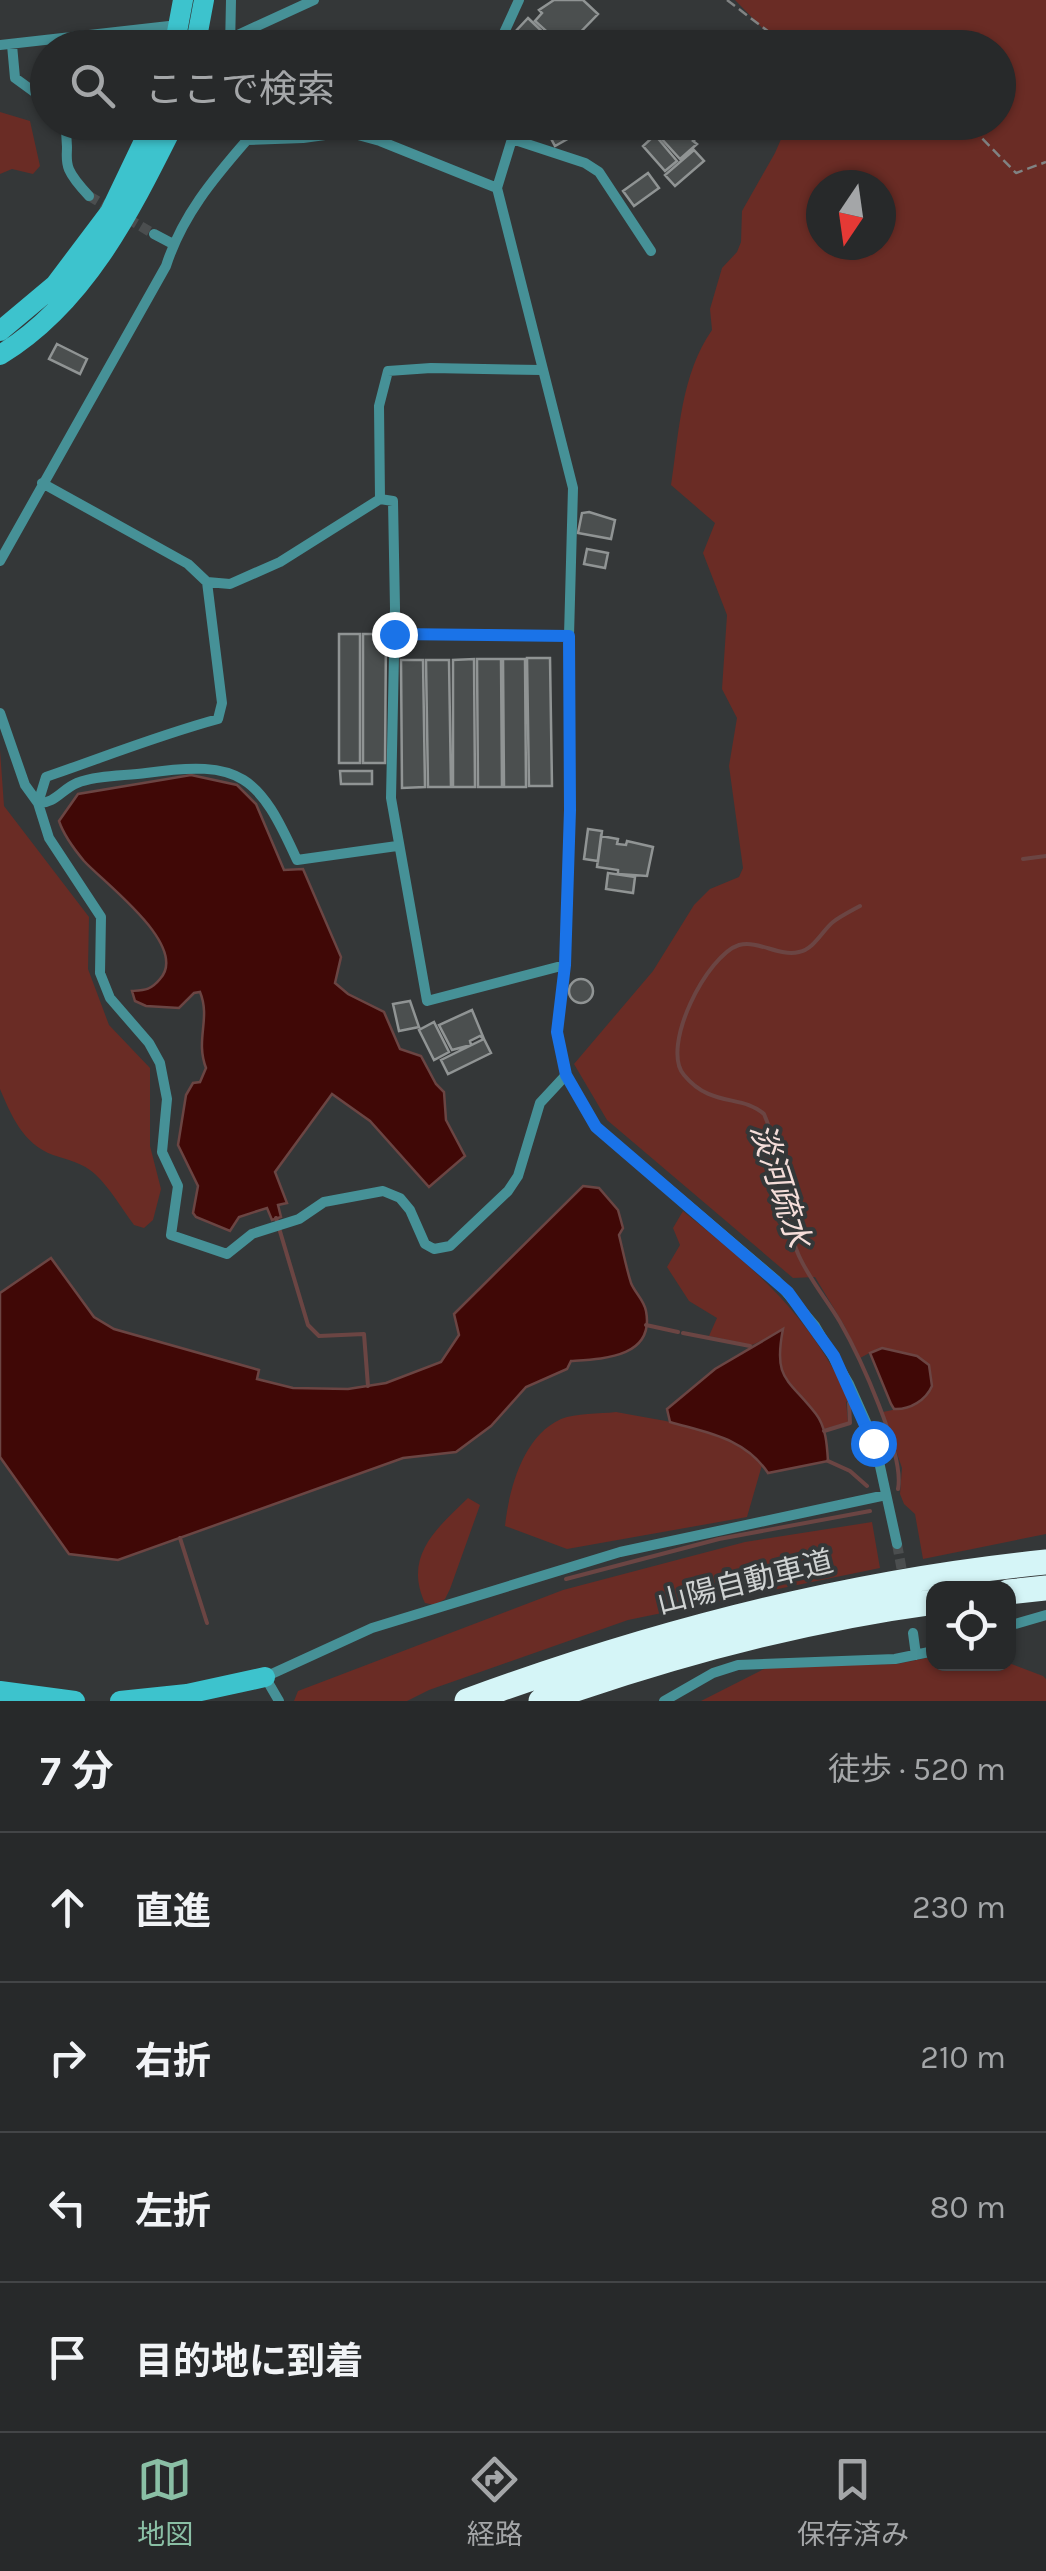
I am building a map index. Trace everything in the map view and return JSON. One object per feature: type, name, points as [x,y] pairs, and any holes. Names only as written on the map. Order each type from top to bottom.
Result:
[{"type":"highway","name":"山陽自動車道","points":[[467,1701],[582,1659],[762,1608],[911,1579],[1046,1562]]},
{"type":"highway","points":[[1016,1591],[1046,1588]]},
{"type":"highway","name":"山陽自動車道","points":[[540,1701],[630,1671],[766,1634],[926,1604]]},
{"type":"street","points":[[179,30],[183,0]]},
{"type":"street","points":[[198,30],[204,0]]},
{"type":"street","points":[[230,30],[231,0]]},
{"type":"street","points":[[255,30],[314,0]]},
{"type":"street","points":[[505,30],[519,0]]},
{"type":"street","points":[[136,30],[180,25]]},
{"type":"street","points":[[6,45],[14,78],[30,89]]},
{"type":"street","points":[[67,140],[64,155],[70,175],[89,196]]},
{"type":"street","points":[[0,331],[54,285],[110,212],[144,140]]},
{"type":"street","points":[[0,355],[65,300],[124,224],[165,140]]},
{"type":"street","points":[[0,561],[166,266],[172,244],[203,190],[246,140]]},
{"type":"street","points":[[376,140],[497,188]]},
{"type":"street","points":[[512,140],[497,188],[572,488],[570,810],[565,965],[557,1032],[566,1075],[596,1127],[776,1280],[816,1326],[856,1400],[878,1458],[897,1544]]},
{"type":"street","points":[[515,140],[585,163],[599,172],[650,251]]},
{"type":"street","points":[[154,234],[172,244]]},
{"type":"street","points":[[380,499],[379,406],[388,371],[541,370]]},
{"type":"street","points":[[42,483],[188,564],[207,582],[230,584],[280,562],[380,499],[394,501],[391,798],[427,1001],[565,965]]},
{"type":"street","points":[[38,804],[46,777],[146,739],[218,718],[222,703],[207,582]]},
{"type":"street","points":[[394,634],[569,636]]},
{"type":"street","points":[[0,713],[25,785],[38,804],[50,838],[101,917],[100,973],[110,998],[149,1043],[160,1063],[167,1099],[162,1152],[178,1186],[171,1234],[226,1254],[252,1234],[286,1223],[324,1202],[382,1191],[400,1198],[410,1210],[426,1244],[434,1249],[450,1246],[508,1191],[518,1176],[540,1103],[566,1075]]},
{"type":"street","points":[[38,804],[48,804],[77,782],[210,768],[254,784],[274,808],[297,860],[398,846]]},
{"type":"street","points":[[120,1701],[202,1692],[265,1677],[372,1628],[620,1552],[886,1494]]},
{"type":"street","points":[[1016,1624],[1046,1615]]},
{"type":"street","points":[[913,1633],[916,1656]]},
{"type":"street","points":[[664,1701],[713,1673],[738,1665],[926,1654]]},
{"type":"street","points":[[265,1677],[280,1701]]},
{"type":"street","points":[[0,1691],[75,1701]]},
{"type":"path","points":[[728,0],[767,30]]},
{"type":"path","points":[[984,140],[1016,173],[1046,162]]},
{"type":"shaded area","points":[[735,0],[1046,0],[1046,1534],[923,1559],[915,1514],[900,1494],[902,1468],[883,1412],[911,1406],[930,1392],[928,1364],[879,1348],[860,1358],[815,1277],[793,1278],[607,1120],[574,1064],[653,971],[694,905],[710,889],[739,877],[743,868],[729,766],[737,718],[722,689],[727,615],[703,553],[715,523],[671,485],[688,385],[712,330],[710,309],[722,268],[741,242],[742,211],[781,140],[1016,140],[1016,30],[764,30]]},
{"type":"shaded area","points":[[0,112],[30,121],[30,140],[34,140],[40,166],[33,174],[12,169],[0,174]]},
{"type":"shaded area","points":[[0,750],[4,806],[89,917],[88,969],[109,1025],[150,1068],[150,1146],[161,1189],[153,1220],[144,1228],[134,1225],[90,1170],[34,1144],[14,1118],[0,1089]]},
{"type":"shaded area","points":[[191,775],[237,785],[256,804],[284,870],[303,869],[341,957],[335,983],[384,1012],[400,1049],[421,1056],[444,1092],[446,1120],[465,1156],[429,1187],[370,1121],[332,1094],[275,1172],[287,1203],[278,1205],[281,1217],[272,1220],[267,1208],[239,1217],[230,1231],[193,1213],[198,1186],[178,1145],[186,1095],[193,1083],[200,1082],[206,1068],[200,992],[179,1008],[146,1006],[135,1001],[132,991],[148,989],[160,979],[166,965],[164,950],[141,916],[80,856],[59,821],[78,794]]},
{"type":"shaded area","points":[[583,1186],[599,1188],[618,1210],[623,1228],[619,1235],[629,1277],[646,1311],[647,1327],[642,1338],[624,1353],[571,1361],[567,1369],[526,1387],[491,1426],[456,1452],[403,1458],[118,1560],[69,1554],[0,1457],[0,1293],[51,1258],[94,1317],[114,1329],[259,1370],[257,1379],[293,1388],[348,1389],[386,1383],[441,1362],[459,1335],[454,1314]]},
{"type":"shaded area","points":[[683,1211],[757,1274],[798,1317],[850,1400],[846,1402],[848,1422],[824,1429],[785,1378],[780,1351],[782,1331],[752,1345],[709,1336],[717,1318],[689,1301],[667,1267],[680,1245],[673,1228]]},
{"type":"shaded area","points":[[783,1329],[782,1369],[819,1419],[828,1461],[768,1473],[737,1444],[670,1422],[667,1409],[715,1369]]},
{"type":"shaded area","points":[[882,1348],[917,1356],[929,1365],[932,1386],[917,1403],[894,1409],[870,1353]]},
{"type":"shaded area","points":[[616,1412],[694,1428],[747,1452],[762,1465],[747,1517],[567,1549],[505,1526],[514,1480],[537,1438],[567,1417]]},
{"type":"shaded area","points":[[468,1498],[480,1505],[450,1589],[445,1599],[435,1605],[425,1603],[419,1586],[421,1557],[435,1532]]},
{"type":"shaded area","points":[[872,1522],[880,1568],[628,1620],[407,1701],[294,1701],[298,1691],[563,1590],[745,1542]]},
{"type":"shaded area","points":[[926,1658],[926,1671],[1016,1671],[1016,1666],[1046,1679],[1046,1701],[701,1701],[768,1667],[897,1664]]},
{"type":"building","points":[[554,0],[583,0],[598,14],[582,30],[545,30],[535,21],[542,13],[539,10]]},
{"type":"building","points":[[528,18],[541,30],[517,30]]},
{"type":"building","points":[[650,140],[659,140],[677,161],[665,171],[643,146]]},
{"type":"building","points":[[663,140],[694,140],[697,144],[680,159]]},
{"type":"building","points":[[694,150],[704,161],[675,186],[665,175]]},
{"type":"building","points":[[648,173],[659,188],[634,206],[623,191]]},
{"type":"building","points":[[57,344],[87,359],[80,374],[49,359]]},
{"type":"building","points":[[582,513],[615,520],[611,539],[578,533]]},
{"type":"building","points":[[587,549],[608,553],[605,568],[584,564]]},
{"type":"building","points":[[339,634],[360,634],[360,763],[339,763]]},
{"type":"building","points":[[363,634],[386,634],[385,763],[363,763]]},
{"type":"building","points":[[527,658],[550,658],[552,786],[529,786]]},
{"type":"building","points":[[474,659],[475,787],[453,787],[453,660]]},
{"type":"building","points":[[477,659],[501,659],[502,787],[478,787]]},
{"type":"building","points":[[503,659],[525,659],[526,787],[504,787]]},
{"type":"building","points":[[401,660],[423,660],[425,787],[402,788]]},
{"type":"building","points":[[426,660],[449,660],[451,787],[428,787]]},
{"type":"building","points":[[340,771],[372,771],[372,784],[341,784]]},
{"type":"building","points":[[588,829],[602,831],[598,861],[584,859]]},
{"type":"building","points":[[601,836],[618,839],[617,844],[626,845],[627,841],[653,847],[647,876],[618,874],[618,870],[597,867]]},
{"type":"building","points":[[608,873],[635,877],[633,893],[606,889]]},
{"type":"building","points":[[581,979],[593,991],[581,1003],[569,991]]},
{"type":"building","points":[[410,1001],[419,1027],[399,1031],[393,1004]]},
{"type":"building","points":[[472,1010],[484,1039],[480,1036],[470,1041],[471,1045],[452,1050],[439,1025]]},
{"type":"building","points":[[434,1022],[449,1052],[434,1060],[419,1030]]},
{"type":"building","points":[[484,1039],[491,1053],[448,1074],[441,1060]]},
{"type":"waterway","name":"淡河疏水","points":[[1023,859],[1046,856]]},
{"type":"waterway","name":"淡河疏水","points":[[860,906],[833,922],[804,950],[792,953],[746,944],[726,952],[690,1003],[682,1024],[678,1062],[684,1075],[705,1092],[746,1104],[764,1114],[793,1239],[803,1265],[840,1322],[869,1380],[895,1453],[898,1489]]},
{"type":"waterway","points":[[276,1218],[308,1325],[319,1336],[364,1334],[368,1386]]},
{"type":"waterway","points":[[646,1325],[678,1332]]},
{"type":"waterway","points":[[683,1333],[750,1346]]},
{"type":"waterway","points":[[824,1431],[850,1423],[849,1403]]},
{"type":"waterway","points":[[828,1461],[850,1471],[867,1486]]},
{"type":"waterway","name":"淡河疏水","points":[[566,1579],[719,1539],[870,1511]]},
{"type":"waterway","points":[[180,1538],[207,1623]]},
{"type":"tunnel","points":[[89,196],[154,234]]},
{"type":"tunnel","points":[[897,1544],[904,1582]]},
{"type":"route","points":[[394,634],[569,636],[570,810],[565,965],[557,1032],[566,1075],[596,1127],[788,1292],[834,1356],[873,1443]]}]
